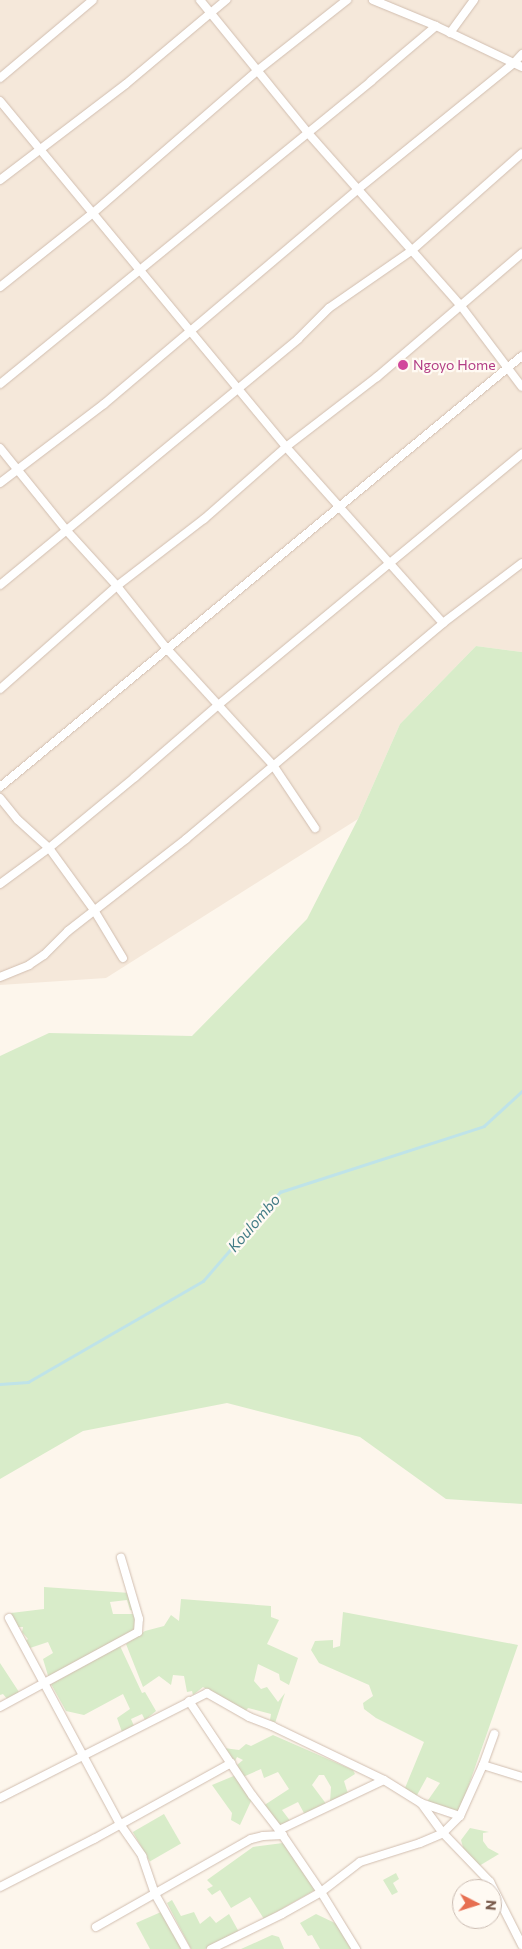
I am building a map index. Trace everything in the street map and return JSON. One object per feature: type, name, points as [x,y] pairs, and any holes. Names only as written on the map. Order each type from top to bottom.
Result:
[{"type":"street","points":[[0,78],[93,0]]},
{"type":"street","points":[[200,0],[308,133],[461,306],[522,386]]},
{"type":"street","points":[[0,180],[126,84],[226,0]]},
{"type":"street","points":[[0,287],[93,213],[257,71],[347,0]]},
{"type":"street","points":[[373,0],[436,26],[522,67]]},
{"type":"street","points":[[450,33],[474,0]]},
{"type":"street","points":[[0,384],[436,26]]},
{"type":"street","points":[[0,483],[17,468],[104,404],[357,190],[514,63],[522,54]]},
{"type":"street","points":[[0,101],[286,447],[443,623]]},
{"type":"street","points":[[0,585],[298,339],[330,308],[411,251],[522,153]]},
{"type":"street","points":[[0,689],[117,586],[218,507],[286,447],[377,377],[522,253]]},
{"type":"street","points":[[0,787],[522,356]]},
{"type":"street","points":[[0,448],[67,531],[117,586],[167,649],[217,706],[273,765],[315,828]]},
{"type":"street","points":[[0,884],[49,848],[217,706],[522,454]]},
{"type":"street","points":[[0,977],[29,965],[44,955],[68,931],[186,839],[443,623],[522,563]]},
{"type":"street","points":[[0,798],[18,820],[49,848],[94,910],[123,958]]},
{"type":"street","points":[[0,1707],[138,1632],[139,1619],[121,1558]]},
{"type":"street","points":[[10,1618],[120,1824],[142,1856],[155,1894],[186,1949]]},
{"type":"street","points":[[0,1798],[204,1693],[210,1693],[249,1717],[272,1726],[384,1780],[420,1804],[460,1816]]},
{"type":"street","points":[[189,1701],[252,1795],[281,1833],[321,1892],[356,1949]]},
{"type":"street","points":[[211,1949],[282,1914],[321,1892],[360,1862],[420,1843],[443,1833],[460,1816],[483,1766],[494,1734]]},
{"type":"street","points":[[0,1887],[232,1763]]},
{"type":"street","points":[[483,1766],[522,1777]]},
{"type":"street","points":[[96,1927],[251,1839],[281,1833],[384,1780]]},
{"type":"street","points":[[420,1804],[443,1833],[490,1882],[522,1945]]},
{"type":"shaded area","points":[[0,0],[522,0],[522,652],[476,646],[400,724],[358,819],[106,978],[0,985]]},
{"type":"green space","points":[[476,646],[522,652],[522,1504],[446,1499],[360,1437],[227,1403],[83,1431],[0,1479],[0,1056],[49,1033],[192,1036],[307,919],[358,819],[400,724]]},
{"type":"green space","points":[[44,1587],[130,1593],[135,1611],[130,1610],[127,1600],[110,1602],[113,1614],[135,1614],[136,1631],[49,1679],[43,1659],[53,1653],[48,1642],[30,1648],[25,1641],[28,1639],[22,1632],[23,1627],[17,1627],[11,1613],[44,1609]]},
{"type":"green space","points":[[181,1599],[271,1606],[271,1617],[279,1620],[267,1644],[298,1658],[289,1685],[280,1680],[279,1674],[258,1664],[254,1681],[261,1689],[267,1687],[278,1702],[285,1693],[275,1723],[270,1720],[271,1714],[248,1708],[245,1712],[203,1687],[193,1695],[192,1691],[187,1692],[184,1676],[173,1675],[171,1685],[159,1676],[143,1687],[126,1644],[145,1631],[164,1626],[171,1615],[179,1621]]},
{"type":"green space","points":[[343,1612],[518,1645],[459,1813],[426,1803],[440,1783],[427,1777],[416,1797],[405,1788],[424,1742],[376,1718],[364,1709],[363,1703],[373,1696],[369,1685],[319,1663],[311,1650],[315,1641],[333,1640],[333,1648],[340,1646]]},
{"type":"green space","points":[[120,1646],[142,1693],[145,1692],[156,1711],[145,1720],[142,1714],[131,1719],[134,1726],[122,1732],[117,1718],[130,1709],[123,1694],[84,1715],[66,1711],[51,1684]]},
{"type":"green space","points":[[0,1663],[19,1692],[8,1700],[3,1694],[0,1695]]},
{"type":"green space","points":[[273,1735],[353,1770],[355,1774],[344,1781],[349,1797],[330,1802],[331,1787],[324,1775],[319,1775],[312,1785],[327,1805],[305,1815],[298,1802],[282,1810],[291,1822],[280,1826],[263,1806],[289,1789],[278,1772],[264,1778],[261,1769],[243,1777],[237,1765],[243,1760],[237,1757],[234,1763],[224,1748],[239,1750],[246,1744],[251,1746]]},
{"type":"green space","points":[[236,1775],[252,1799],[240,1825],[231,1820],[232,1813],[212,1785]]},
{"type":"green space","points":[[164,1814],[181,1843],[150,1861],[133,1832]]},
{"type":"green space","points":[[470,1828],[489,1832],[483,1833],[483,1841],[488,1848],[499,1854],[479,1866],[464,1851],[461,1840]]},
{"type":"green space","points":[[283,1843],[315,1890],[264,1919],[250,1897],[231,1908],[220,1890],[212,1895],[207,1889],[213,1886],[207,1880],[253,1847]]},
{"type":"green space","points":[[396,1873],[399,1879],[393,1883],[398,1892],[392,1895],[383,1880]]},
{"type":"green space","points":[[172,1900],[181,1916],[194,1912],[200,1924],[210,1916],[216,1923],[229,1914],[239,1932],[205,1949],[191,1949],[167,1903]]},
{"type":"green space","points":[[161,1912],[183,1949],[150,1949],[136,1923]]},
{"type":"green space","points":[[316,1914],[337,1924],[353,1949],[320,1949],[312,1935],[308,1936],[300,1923]]},
{"type":"green space","points":[[272,1935],[279,1937],[284,1949],[241,1949]]},
{"type":"waterway","name":"Koulombo","points":[[0,1384],[28,1382],[203,1281],[280,1192],[484,1126],[522,1091]]},
{"type":"place","name":"Ngoyo Home","points":[[403,365]]}]
